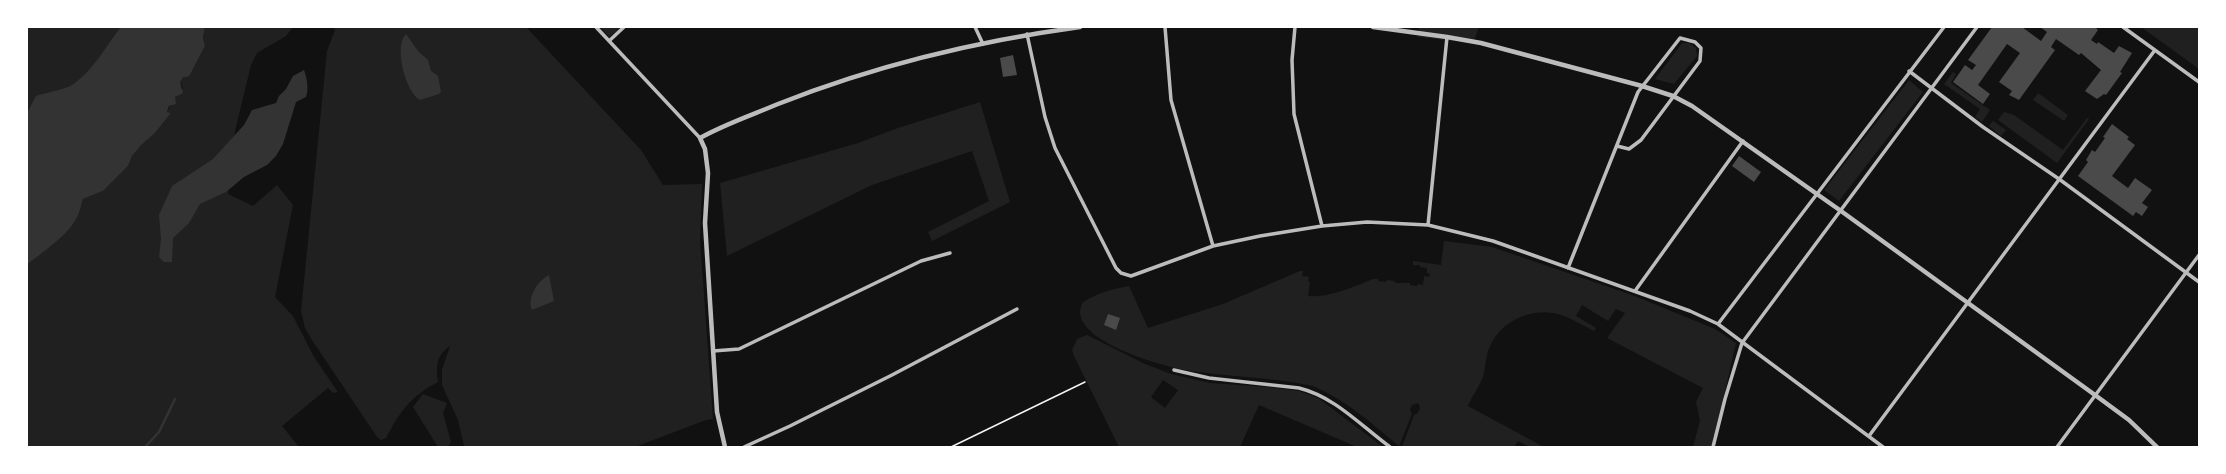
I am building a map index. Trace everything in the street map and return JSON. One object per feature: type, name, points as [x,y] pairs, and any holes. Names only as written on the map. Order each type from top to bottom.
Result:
[{"type":"street","points":[[596,27],[700,138],[705,149],[708,173],[705,223],[717,412],[725,447]]},
{"type":"street","points":[[609,41],[624,27]]},
{"type":"street","points":[[975,27],[983,44]]},
{"type":"street","points":[[700,138],[720,128],[827,85],[983,44],[1027,34],[1080,27]]},
{"type":"street","points":[[1165,27],[1171,100],[1213,246]]},
{"type":"street","points":[[1295,27],[1292,60],[1294,114],[1322,226]]},
{"type":"street","points":[[1373,27],[1447,36],[1481,43],[1642,86],[1673,96],[1692,106],[1841,211],[2095,395],[2129,420],[2157,447]]},
{"type":"street","points":[[1718,324],[1909,70],[1944,27]]},
{"type":"street","points":[[1713,447],[1725,399],[1742,342],[1977,27]]},
{"type":"street","points":[[2124,27],[2199,82]]},
{"type":"street","points":[[1027,34],[1045,117],[1055,148],[1109,256],[1121,273],[1131,276],[1213,246],[1322,226],[1367,222],[1428,225],[1493,241],[1690,311],[1718,324],[1883,447]]},
{"type":"street","points":[[1428,225],[1447,36]]},
{"type":"street","points":[[1568,268],[1617,146],[1642,86],[1680,38],[1696,42],[1701,48],[1700,61],[1637,145],[1629,149],[1617,146]]},
{"type":"street","points":[[1869,436],[2155,50]]},
{"type":"street","points":[[1909,70],[2199,282]]},
{"type":"street","points":[[1635,291],[1743,141]]},
{"type":"street","points":[[713,351],[739,349],[921,261],[950,253]]},
{"type":"street","points":[[2057,447],[2199,255]]},
{"type":"street","points":[[744,447],[885,379],[1017,309]]},
{"type":"street","points":[[1174,370],[1209,378],[1299,388],[1313,391],[1333,401],[1390,447]]},
{"type":"path","points":[[951,447],[1085,382]]},
{"type":"shaded area","points":[[27,27],[124,27],[105,54],[27,140]]},
{"type":"shaded area","points":[[121,27],[205,27],[203,38],[205,46],[190,75],[183,77],[180,82],[183,93],[175,97],[176,104],[169,106],[167,112],[171,113],[155,133],[141,145],[132,156],[128,166],[103,191],[83,199],[80,210],[73,224],[61,237],[27,265],[28,111],[36,96],[72,85],[80,79],[93,66]]},
{"type":"shaded area","points":[[205,27],[293,27],[286,36],[257,53],[251,65],[235,131],[228,194],[253,206],[277,185],[293,205],[275,297],[293,316],[314,357],[338,392],[333,393],[328,388],[282,426],[299,447],[27,447],[27,265],[67,229],[73,221],[83,199],[103,191],[128,166],[132,156],[141,144],[155,133],[171,113],[167,112],[175,97],[183,88],[180,82],[183,76],[190,75],[205,46],[203,38]]},
{"type":"shaded area","points":[[333,27],[526,27],[641,150],[663,185],[702,184],[700,240],[713,419],[706,420],[635,447],[460,447],[464,446],[458,420],[442,385],[442,370],[450,346],[442,353],[438,361],[438,382],[420,393],[407,405],[386,438],[381,440],[377,437],[312,340],[305,328],[301,311],[327,51],[335,30]]},
{"type":"shaded area","points":[[600,27],[621,27],[609,37]]},
{"type":"shaded area","points":[[1419,27],[1479,27],[1473,43],[1418,37]]},
{"type":"shaded area","points":[[2141,27],[2199,27],[2199,69]]},
{"type":"shaded area","points":[[406,34],[418,51],[428,60],[431,71],[438,76],[441,92],[439,94],[420,100],[415,96],[410,88],[403,69],[401,58],[402,40]]},
{"type":"shaded area","points":[[1682,43],[1689,43],[1696,48],[1697,56],[1674,84],[1655,79]]},
{"type":"shaded area","points":[[304,70],[307,84],[306,97],[296,102],[283,144],[276,156],[267,165],[244,177],[226,192],[200,204],[189,223],[173,238],[172,262],[164,262],[159,257],[161,239],[159,215],[172,186],[213,159],[244,125],[252,110],[276,103],[293,76]]},
{"type":"shaded area","points":[[1953,72],[1956,74],[1951,83],[1990,110],[1982,122],[1975,117],[1980,109],[1944,84]]},
{"type":"shaded area","points":[[1909,80],[1923,92],[1839,201],[1824,190]]},
{"type":"shaded area","points":[[2038,93],[2068,115],[2064,121],[2033,100]]},
{"type":"shaded area","points":[[980,102],[1010,202],[932,241],[928,232],[989,201],[972,151],[872,185],[727,256],[720,183],[858,143],[895,129]]},
{"type":"shaded area","points":[[2004,112],[2014,115],[2063,150],[2087,118],[2089,119],[2057,163],[1998,120]]},
{"type":"shaded area","points":[[1993,121],[2006,130],[2001,136],[1989,126]]},
{"type":"shaded area","points":[[1444,241],[1492,247],[1632,295],[1715,329],[1736,343],[1712,447],[1693,447],[1700,421],[1696,402],[1703,388],[1607,338],[1625,313],[1616,309],[1608,321],[1582,305],[1576,316],[1596,328],[1594,331],[1564,316],[1554,313],[1532,313],[1512,321],[1496,335],[1489,347],[1483,377],[1468,406],[1544,447],[1529,447],[1518,441],[1514,447],[1402,447],[1414,415],[1418,413],[1420,408],[1418,403],[1412,405],[1410,409],[1412,414],[1399,446],[1347,405],[1313,386],[1185,370],[1156,363],[1117,348],[1100,338],[1087,327],[1080,315],[1083,302],[1105,292],[1129,286],[1148,328],[1223,304],[1300,271],[1303,271],[1302,276],[1309,277],[1308,281],[1310,282],[1308,296],[1321,296],[1334,293],[1376,279],[1378,279],[1378,281],[1386,282],[1387,280],[1395,281],[1395,283],[1410,283],[1410,285],[1417,286],[1418,284],[1423,285],[1424,276],[1429,277],[1430,274],[1427,273],[1427,268],[1420,267],[1420,265],[1413,265],[1413,261],[1441,265]]},
{"type":"shaded area","points":[[549,275],[554,301],[532,310],[531,300],[534,290],[541,281]]},
{"type":"shaded area","points":[[1087,335],[1145,364],[1171,374],[1210,383],[1299,391],[1318,398],[1383,447],[1357,447],[1259,405],[1240,447],[1119,447],[1074,356],[1072,350],[1077,339]],"holes":[[[1163,380],[1178,390],[1165,408],[1151,397]]]},
{"type":"shaded area","points":[[423,394],[447,403],[443,413],[451,442],[448,447],[438,447],[413,407]]},
{"type":"building","points":[[1992,27],[2022,27],[2041,41],[2047,32],[2040,27],[2095,27],[2098,30],[2091,40],[2097,44],[2098,42],[2114,53],[2119,46],[2132,53],[2120,72],[2122,73],[2106,95],[2104,94],[2097,99],[2085,91],[2101,70],[2081,53],[2079,55],[2056,39],[2051,47],[2055,50],[2019,100],[2009,95],[2012,91],[1999,82],[2020,53],[2007,44],[1978,85],[1990,94],[1983,104],[1953,82],[1965,65],[1972,70],[1976,65],[1968,60]]},
{"type":"building","points":[[1013,55],[1017,75],[1003,77],[1000,58]]},
{"type":"building","points":[[2112,124],[2129,137],[2127,139],[2135,145],[2112,176],[2128,188],[2135,178],[2152,190],[2142,203],[2148,207],[2142,216],[2136,212],[2133,216],[2078,176],[2088,162],[2086,160],[2092,150],[2095,152],[2105,138],[2103,137]]},
{"type":"building","points":[[1739,156],[1761,172],[1754,182],[1732,166]]},
{"type":"building","points":[[1108,314],[1120,318],[1116,330],[1104,325]]},
{"type":"waterway","points":[[145,447],[159,432],[175,399]]}]
